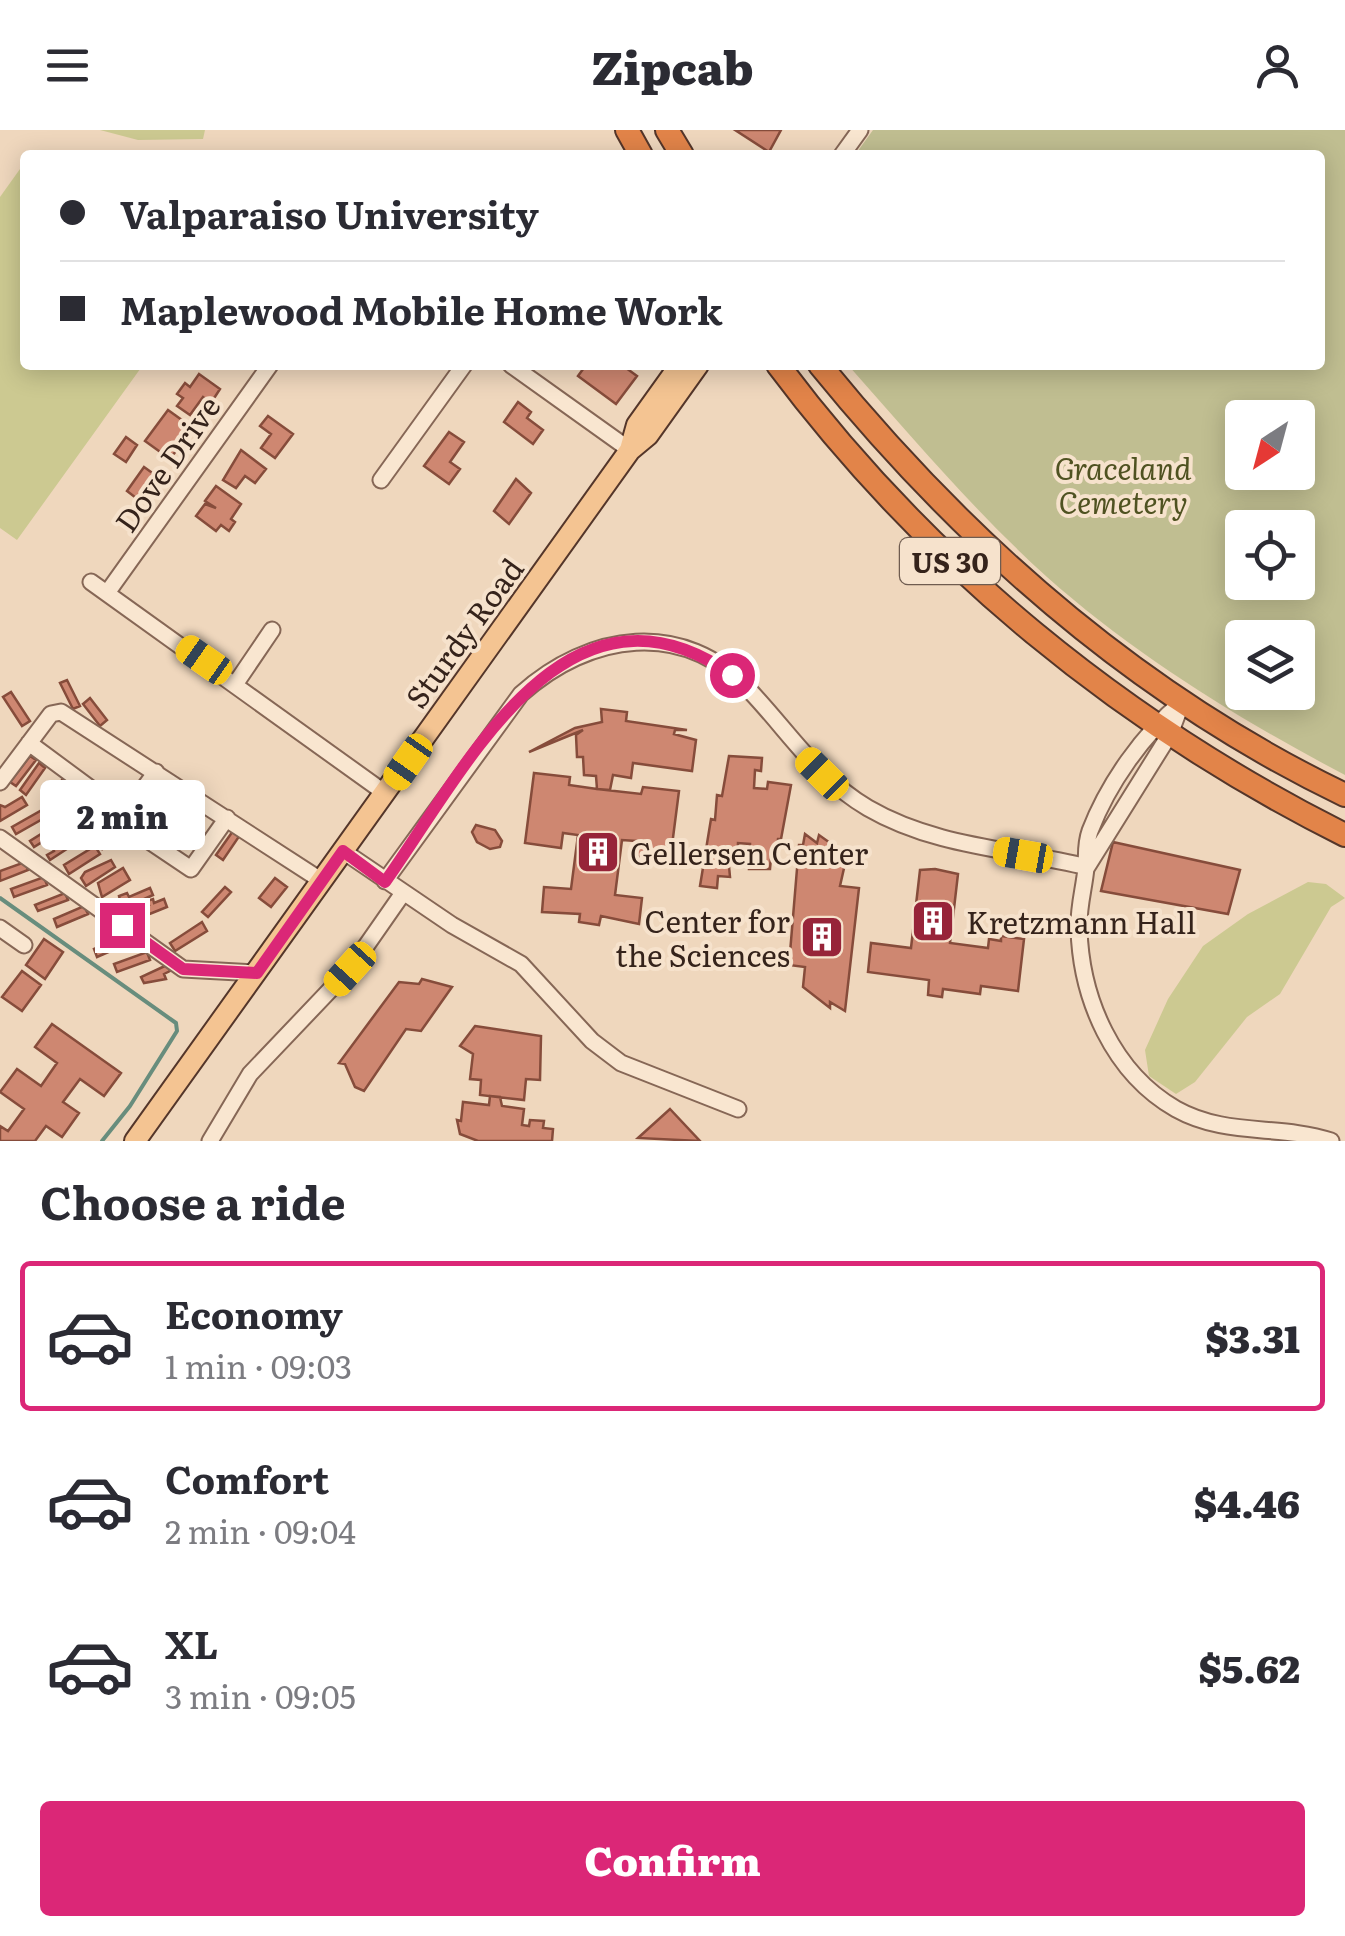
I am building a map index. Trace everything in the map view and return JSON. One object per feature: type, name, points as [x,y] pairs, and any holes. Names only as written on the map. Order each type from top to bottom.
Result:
[{"type":"highway","name":"US 30","points":[[782,370],[829,433],[932,545],[1043,642],[1163,729],[1271,798],[1345,835]]},
{"type":"highway","name":"US 30","points":[[824,370],[887,445],[968,530],[1050,602],[1182,702],[1345,795]]},
{"type":"main road","name":"Sturdy Road","points":[[630,450],[637,425],[676,370]]},
{"type":"main road","name":"Sturdy Road","points":[[135,1141],[630,450],[648,435],[694,370]]},
{"type":"street","name":"Dove Drive","points":[[107,593],[266,370]]},
{"type":"street","points":[[381,480],[460,370]]},
{"type":"street","points":[[518,370],[630,450]]},
{"type":"street","points":[[91,582],[385,793]]},
{"type":"street","points":[[236,683],[272,630]]},
{"type":"street","points":[[385,882],[521,694],[541,676],[590,649],[643,641],[693,652],[732,675],[822,774],[890,820],[963,844],[1086,867]]},
{"type":"street","points":[[1182,702],[1100,809],[1084,851],[1086,867],[1079,926],[1084,973],[1100,1022],[1139,1080],[1177,1110],[1224,1128],[1294,1132],[1331,1141]]},
{"type":"street","points":[[0,782],[51,714],[61,712],[322,881]]},
{"type":"street","points":[[30,743],[125,814],[133,830],[191,869],[227,818]]},
{"type":"street","points":[[125,814],[156,772]]},
{"type":"street","points":[[0,838],[183,969],[257,973]]},
{"type":"street","points":[[343,851],[403,894],[521,964],[592,1041],[620,1063],[738,1109]]},
{"type":"street","points":[[210,1141],[244,1082],[350,969],[403,894]]},
{"type":"street","points":[[0,928],[24,945]]},
{"type":"shaded area","points":[[100,130],[205,130],[203,139],[138,140]]},
{"type":"shaded area","points":[[20,169],[20,370],[139,370],[17,540],[0,528],[0,197]]},
{"type":"shaded area","points":[[1308,882],[1326,884],[1345,898],[1331,907],[1280,994],[1247,1017],[1195,1082],[1176,1094],[1149,1076],[1145,1050],[1168,999],[1203,946],[1248,914]]},
{"type":"green space","name":"Graceland Cemetery","points":[[873,130],[1345,130],[1345,775],[1231,710],[1315,710],[1315,620],[1225,620],[1225,706],[1081,606],[995,527],[852,370],[1325,370],[1325,150],[859,150]]},
{"type":"building","points":[[735,130],[781,130],[770,150]]},
{"type":"building","points":[[582,370],[629,370],[637,376],[616,404],[578,376]]},
{"type":"building","points":[[199,374],[220,389],[211,403],[203,397],[190,415],[177,406],[183,398],[177,394],[185,383],[190,387]]},
{"type":"building","points":[[518,402],[531,412],[527,418],[543,430],[533,444],[504,422]]},
{"type":"building","points":[[168,410],[193,428],[170,459],[145,441]]},
{"type":"building","points":[[268,416],[293,434],[275,458],[261,448],[271,434],[260,426]]},
{"type":"building","points":[[449,432],[464,442],[450,462],[460,469],[449,484],[424,466]]},
{"type":"building","points":[[126,437],[137,445],[126,462],[114,454]]},
{"type":"building","points":[[241,450],[266,469],[255,483],[245,476],[236,488],[223,480]]},
{"type":"building","points":[[144,467],[158,477],[140,501],[127,491]]},
{"type":"building","points":[[516,479],[531,493],[509,524],[494,511]]},
{"type":"building","points":[[216,486],[241,504],[231,519],[235,522],[229,531],[221,525],[216,531],[196,516],[205,504],[216,508],[205,501]]},
{"type":"building","points":[[67,680],[80,706],[73,709],[60,683]]},
{"type":"building","points":[[11,692],[30,721],[22,726],[3,697]]},
{"type":"building","points":[[90,698],[107,720],[100,726],[83,704]]},
{"type":"building","points":[[601,709],[627,712],[626,721],[687,730],[675,730],[674,734],[696,740],[692,771],[633,763],[631,778],[613,775],[610,790],[597,789],[596,776],[584,775],[583,757],[577,757],[576,735],[583,730],[529,752],[575,728],[602,722]]},
{"type":"building","points":[[30,756],[36,760],[16,786],[10,782]]},
{"type":"building","points":[[729,756],[762,758],[761,771],[755,770],[754,788],[767,789],[768,782],[791,785],[781,839],[777,847],[772,847],[770,869],[749,869],[750,844],[738,843],[737,861],[731,860],[729,866],[730,877],[718,876],[717,888],[700,886],[711,819],[715,820],[717,795],[722,796]]},
{"type":"building","points":[[39,763],[45,768],[26,795],[20,790]]},
{"type":"building","name":"Gellersen Center","points":[[534,773],[570,777],[569,785],[597,789],[641,794],[643,787],[679,791],[670,861],[635,856],[636,841],[622,840],[615,895],[642,898],[639,924],[601,916],[599,925],[579,922],[580,914],[542,912],[544,887],[571,889],[578,835],[563,833],[561,848],[525,843]]},
{"type":"building","points":[[62,780],[68,784],[49,810],[43,805]]},
{"type":"building","points":[[22,797],[27,805],[0,821],[0,805],[5,807]]},
{"type":"building","points":[[92,803],[97,807],[79,832],[73,828]]},
{"type":"building","points":[[42,810],[46,817],[16,834],[12,827]]},
{"type":"building","points":[[197,812],[200,820],[164,832],[162,824]]},
{"type":"building","points":[[114,819],[120,824],[102,849],[95,845]]},
{"type":"building","points":[[62,821],[66,827],[34,847],[30,841]]},
{"type":"building","points":[[201,825],[204,833],[176,842],[174,834]]},
{"type":"building","points":[[476,825],[495,830],[502,841],[500,847],[490,849],[477,842],[472,832]]},
{"type":"building","points":[[233,831],[240,835],[223,860],[216,855]]},
{"type":"building","points":[[73,833],[79,841],[50,860],[47,855],[54,851],[52,847]]},
{"type":"building","name":"Center for the Sciences","points":[[805,834],[817,843],[819,835],[847,855],[840,886],[859,888],[845,1011],[830,1002],[830,1008],[803,987],[805,967],[789,965],[799,845],[803,845]]},
{"type":"building","points":[[1113,842],[1240,870],[1228,914],[1101,891]]},
{"type":"building","points":[[95,846],[100,854],[69,874],[64,865]]},
{"type":"building","points":[[111,860],[115,867],[86,886],[81,878],[85,872]]},
{"type":"building","points":[[25,862],[28,870],[0,881],[0,871]]},
{"type":"building","points":[[123,868],[130,880],[102,897],[98,883]]},
{"type":"building","name":"Kretzmann Hall","points":[[920,870],[958,874],[950,943],[988,948],[989,939],[1001,941],[1001,936],[1024,939],[1018,991],[981,986],[980,994],[943,989],[942,997],[928,995],[929,980],[868,972],[871,943],[911,948]]},
{"type":"building","points":[[44,877],[47,885],[14,897],[11,889]]},
{"type":"building","points":[[275,878],[287,887],[271,907],[259,898]]},
{"type":"building","points":[[225,887],[231,892],[208,917],[202,912]]},
{"type":"building","points":[[150,888],[153,895],[118,911],[115,903],[119,896],[127,893],[129,897]]},
{"type":"building","points":[[65,893],[68,900],[38,911],[35,905]]},
{"type":"building","points":[[153,899],[154,903],[164,899],[167,907],[132,921],[129,913],[149,905],[147,901]]},
{"type":"building","points":[[84,906],[88,914],[57,927],[54,919]]},
{"type":"building","points":[[202,922],[207,931],[175,951],[170,943]]},
{"type":"building","points":[[126,935],[129,943],[97,957],[94,949]]},
{"type":"building","points":[[44,939],[63,952],[45,979],[26,965]]},
{"type":"building","points":[[147,952],[150,960],[117,972],[114,964]]},
{"type":"building","points":[[167,965],[170,971],[164,974],[166,979],[144,983],[141,977]]},
{"type":"building","points":[[22,971],[41,985],[22,1011],[2,997]]},
{"type":"building","points":[[422,979],[452,987],[421,1031],[406,1029],[364,1091],[355,1087],[345,1064],[339,1063],[399,982],[419,984]]},
{"type":"building","points":[[52,1024],[121,1073],[104,1096],[80,1079],[63,1102],[79,1113],[62,1137],[46,1126],[35,1141],[0,1141],[0,1126],[8,1131],[24,1109],[0,1092],[17,1069],[41,1086],[57,1063],[35,1047]]},
{"type":"building","points":[[475,1026],[541,1036],[540,1080],[526,1079],[524,1100],[480,1095],[481,1080],[470,1079],[473,1054],[460,1046]]},
{"type":"building","points":[[490,1096],[500,1097],[502,1106],[524,1109],[522,1125],[529,1126],[530,1120],[544,1121],[543,1128],[553,1129],[552,1141],[478,1141],[460,1134],[457,1120],[461,1121],[463,1102],[489,1105]]},
{"type":"building","points":[[670,1109],[700,1141],[638,1138]]},
{"type":"waterway","points":[[0,898],[176,1023],[177,1031],[130,1106],[102,1141]]},
{"type":"place","name":"Gellersen Center","points":[[598,852]]},
{"type":"place","name":"Kretzmann Hall","points":[[933,921]]},
{"type":"place","name":"Center for the Sciences","points":[[822,937]]},
{"type":"route","points":[[122,925],[183,969],[257,973],[343,851],[385,882],[521,694],[566,660],[618,642],[643,641],[693,652],[732,675]]}]
